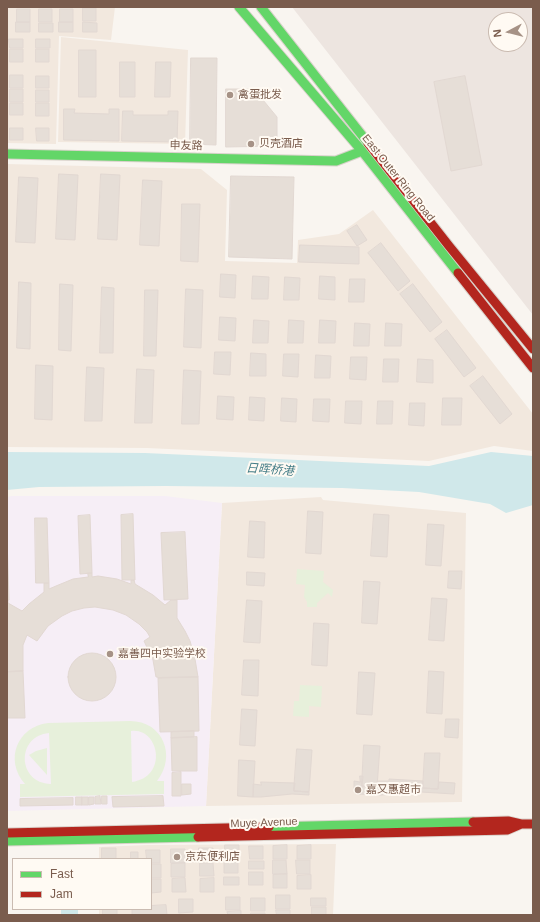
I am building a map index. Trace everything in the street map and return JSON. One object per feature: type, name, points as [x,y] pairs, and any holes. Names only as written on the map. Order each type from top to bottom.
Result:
[{"type":"main road","name":"East Outer Ring Road","points":[[240,7],[362,151],[533,368]]},
{"type":"main road","name":"East Outer Ring Road","points":[[261,7],[444,240],[533,349]]},
{"type":"main road","name":"申友路","points":[[7,154],[336,161],[362,151]]},
{"type":"main road","name":"Muye Avenue","points":[[7,833],[500,822],[533,824]]},
{"type":"main road","name":"Muye Avenue","points":[[7,841],[507,830],[521,824]]},
{"type":"shaded area","points":[[7,7],[115,7],[111,40],[59,36],[56,144],[7,143]]},
{"type":"shaded area","points":[[292,7],[533,7],[533,315]]},
{"type":"shaded area","points":[[61,37],[188,50],[185,144],[58,142]]},
{"type":"shaded area","points":[[7,164],[201,169],[227,190],[225,261],[297,263],[298,240],[339,234],[373,210],[533,414],[533,451],[494,446],[429,461],[147,448],[7,447]]},
{"type":"shaded area","name":"嘉善四中实验学校","points":[[165,496],[222,503],[206,806],[7,811],[7,497]]},
{"type":"shaded area","points":[[321,497],[323,500],[466,513],[462,802],[206,806],[222,503]]},
{"type":"shaded area","points":[[336,844],[333,915],[99,915],[99,910],[152,910],[152,858],[99,858],[99,847],[148,845]]},
{"type":"green space","points":[[297,569],[324,571],[323,582],[333,590],[332,597],[328,593],[317,603],[317,607],[307,607],[307,602],[304,597],[305,585],[296,584]]},
{"type":"green space","points":[[300,685],[322,686],[321,707],[309,706],[309,717],[293,716],[294,701],[299,701]]},
{"type":"green space","points":[[130,721],[151,727],[158,733],[166,751],[166,761],[163,771],[157,781],[164,781],[164,794],[20,797],[20,784],[25,784],[15,765],[17,746],[28,731],[37,726],[48,723]],"holes":[[[131,731],[141,732],[148,737],[153,744],[156,753],[155,763],[151,771],[144,778],[132,782]],[[49,733],[51,784],[40,782],[32,776],[27,768],[25,759],[26,750],[31,742],[38,736]]]},
{"type":"green space","points":[[47,748],[47,775],[29,755]]},
{"type":"water","name":"日晖桥港","points":[[7,452],[145,453],[429,466],[491,452],[533,456],[533,505],[506,513],[490,504],[419,492],[342,488],[166,486],[39,487],[7,490]]},
{"type":"water","points":[[61,910],[78,910],[78,915],[61,915]]},
{"type":"building","points":[[83,8],[96,8],[96,21],[83,21]]},
{"type":"building","points":[[17,9],[30,9],[30,22],[17,22]]},
{"type":"building","points":[[39,9],[52,9],[52,22],[39,22]]},
{"type":"building","points":[[60,9],[73,9],[73,22],[60,22]]},
{"type":"building","points":[[16,22],[30,22],[30,32],[16,32]]},
{"type":"building","points":[[59,22],[73,22],[73,32],[59,32]]},
{"type":"building","points":[[83,22],[97,23],[97,32],[83,32]]},
{"type":"building","points":[[39,23],[53,23],[53,32],[39,32]]},
{"type":"building","points":[[9,39],[23,39],[23,48],[10,48]]},
{"type":"building","points":[[36,39],[50,39],[50,48],[36,48]]},
{"type":"building","points":[[10,49],[23,49],[23,62],[10,62]]},
{"type":"building","points":[[36,49],[49,49],[49,62],[36,62]]},
{"type":"building","points":[[79,50],[96,50],[96,97],[79,97]]},
{"type":"building","points":[[191,58],[217,58],[216,145],[190,144]]},
{"type":"building","points":[[120,62],[135,62],[135,97],[120,97]]},
{"type":"building","points":[[156,62],[171,62],[170,97],[155,97]]},
{"type":"building","points":[[10,75],[23,75],[23,88],[10,88]]},
{"type":"building","points":[[36,76],[49,76],[49,88],[36,88]]},
{"type":"building","points":[[465,76],[482,165],[451,171],[434,82]]},
{"type":"building","points":[[10,89],[23,89],[23,102],[10,102]]},
{"type":"building","points":[[226,89],[254,89],[277,117],[277,146],[226,147]]},
{"type":"building","points":[[36,90],[49,90],[49,102],[36,102]]},
{"type":"building","points":[[10,103],[23,103],[23,115],[10,115]]},
{"type":"building","points":[[36,103],[49,103],[49,116],[36,116]]},
{"type":"building","points":[[64,109],[75,109],[74,113],[109,114],[109,109],[119,109],[119,141],[64,140]]},
{"type":"building","points":[[123,111],[133,111],[133,115],[168,115],[168,111],[178,111],[177,142],[122,141]]},
{"type":"building","points":[[10,128],[23,128],[23,140],[10,140]]},
{"type":"building","points":[[36,128],[49,128],[49,141],[37,141]]},
{"type":"building","points":[[59,174],[78,175],[75,240],[56,239]]},
{"type":"building","points":[[101,174],[120,175],[117,240],[98,239]]},
{"type":"building","points":[[231,176],[294,177],[292,259],[229,257]]},
{"type":"building","points":[[19,177],[38,178],[35,243],[16,242]]},
{"type":"building","points":[[143,180],[162,181],[159,246],[140,245]]},
{"type":"building","points":[[182,204],[200,204],[198,262],[181,261]]},
{"type":"building","points":[[357,225],[367,240],[357,246],[347,231]]},
{"type":"building","points":[[381,243],[410,281],[398,291],[368,253]]},
{"type":"building","points":[[300,245],[359,247],[359,264],[299,262]]},
{"type":"building","points":[[221,274],[236,275],[235,298],[220,297]]},
{"type":"building","points":[[253,276],[269,277],[268,299],[252,299]]},
{"type":"building","points":[[320,276],[335,277],[335,300],[319,299]]},
{"type":"building","points":[[285,277],[300,278],[299,300],[284,300]]},
{"type":"building","points":[[350,279],[365,279],[364,302],[349,302]]},
{"type":"building","points":[[19,282],[31,283],[30,349],[17,348]]},
{"type":"building","points":[[60,284],[73,285],[71,351],[59,350]]},
{"type":"building","points":[[413,284],[442,322],[430,332],[400,294]]},
{"type":"building","points":[[102,287],[114,288],[113,353],[100,353]]},
{"type":"building","points":[[186,289],[203,290],[201,348],[184,347]]},
{"type":"building","points":[[145,290],[158,290],[156,356],[144,356]]},
{"type":"building","points":[[220,317],[236,318],[235,341],[219,340]]},
{"type":"building","points":[[254,320],[269,321],[268,343],[253,343]]},
{"type":"building","points":[[289,320],[304,321],[303,343],[288,343]]},
{"type":"building","points":[[320,320],[336,321],[335,343],[319,343]]},
{"type":"building","points":[[355,323],[370,324],[369,346],[354,346]]},
{"type":"building","points":[[386,323],[402,324],[401,346],[385,346]]},
{"type":"building","points":[[447,330],[476,368],[464,377],[435,339]]},
{"type":"building","points":[[215,352],[231,352],[230,375],[214,374]]},
{"type":"building","points":[[251,353],[266,354],[266,376],[250,376]]},
{"type":"building","points":[[284,354],[299,354],[298,377],[283,376]]},
{"type":"building","points":[[316,355],[331,356],[330,378],[315,378]]},
{"type":"building","points":[[351,357],[367,357],[366,380],[350,379]]},
{"type":"building","points":[[384,359],[399,359],[398,382],[383,382]]},
{"type":"building","points":[[418,359],[433,360],[433,383],[417,382]]},
{"type":"building","points":[[36,365],[53,366],[52,420],[35,419]]},
{"type":"building","points":[[87,367],[104,368],[102,421],[85,421]]},
{"type":"building","points":[[137,369],[154,370],[152,423],[135,423]]},
{"type":"building","points":[[184,370],[201,371],[199,424],[182,424]]},
{"type":"building","points":[[483,376],[512,414],[500,424],[470,386]]},
{"type":"building","points":[[218,396],[234,397],[233,420],[217,419]]},
{"type":"building","points":[[250,397],[265,398],[264,421],[249,420]]},
{"type":"building","points":[[282,398],[297,399],[296,422],[281,421]]},
{"type":"building","points":[[443,398],[462,398],[461,425],[442,425]]},
{"type":"building","points":[[314,399],[330,399],[329,422],[313,421]]},
{"type":"building","points":[[346,401],[362,401],[361,424],[345,423]]},
{"type":"building","points":[[378,401],[393,401],[392,424],[377,424]]},
{"type":"building","points":[[410,403],[425,403],[424,426],[409,425]]},
{"type":"building","points":[[308,511],[323,512],[321,554],[306,553]]},
{"type":"building","points":[[133,514],[135,580],[122,580],[121,515]]},
{"type":"building","points":[[374,514],[389,515],[387,557],[371,556]]},
{"type":"building","points":[[90,515],[92,573],[80,574],[78,516]]},
{"type":"building","points":[[35,518],[47,518],[49,583],[36,583]]},
{"type":"building","points":[[250,521],[265,522],[264,558],[248,557]]},
{"type":"building","points":[[428,524],[444,525],[441,566],[426,565]]},
{"type":"building","points":[[185,532],[188,599],[164,600],[161,533]]},
{"type":"building","points":[[7,538],[9,600],[7,600]]},
{"type":"building","points":[[449,571],[462,571],[461,589],[448,588]]},
{"type":"building","points":[[247,572],[265,573],[264,586],[247,585]]},
{"type":"building","points":[[88,573],[92,573],[92,577],[98,576],[117,579],[131,584],[131,580],[134,580],[135,584],[153,595],[165,605],[171,600],[177,600],[177,618],[190,641],[198,677],[156,677],[153,660],[144,641],[150,637],[147,632],[126,615],[113,610],[95,607],[72,611],[62,616],[48,626],[37,641],[27,635],[23,645],[23,671],[7,672],[7,600],[8,603],[22,611],[44,592],[44,583],[49,583],[49,589],[73,579],[88,577]]},
{"type":"building","points":[[364,581],[380,582],[377,624],[362,623]]},
{"type":"building","points":[[432,598],[447,599],[444,641],[429,640]]},
{"type":"building","points":[[247,600],[262,601],[260,643],[244,642]]},
{"type":"building","points":[[314,623],[329,624],[327,666],[312,665]]},
{"type":"building","points":[[87,653],[97,653],[109,660],[116,672],[116,682],[109,694],[97,701],[87,701],[79,697],[72,690],[68,682],[68,672],[72,664],[79,657]]},
{"type":"building","points":[[244,660],[259,660],[258,696],[242,695]]},
{"type":"building","points":[[23,671],[25,718],[7,718],[7,672]]},
{"type":"building","points":[[429,671],[444,672],[442,714],[427,713]]},
{"type":"building","points":[[359,672],[375,673],[372,715],[357,714]]},
{"type":"building","points":[[198,677],[199,731],[160,732],[158,678]]},
{"type":"building","points":[[242,709],[257,710],[255,746],[240,745]]},
{"type":"building","points":[[446,719],[459,719],[458,738],[445,737]]},
{"type":"building","points":[[194,731],[194,737],[171,738],[171,732]]},
{"type":"building","points":[[197,737],[197,771],[172,771],[171,738]]},
{"type":"building","points":[[364,745],[380,746],[377,787],[362,786]]},
{"type":"building","points":[[297,749],[312,750],[309,792],[294,791]]},
{"type":"building","points":[[425,753],[440,753],[438,789],[423,788]]},
{"type":"building","points":[[239,760],[255,761],[253,797],[238,796]]},
{"type":"building","points":[[181,772],[181,796],[172,796],[172,773]]},
{"type":"building","points":[[360,776],[363,776],[362,786],[377,787],[377,781],[389,781],[389,779],[423,781],[423,788],[438,789],[439,782],[455,783],[454,794],[421,792],[381,795],[357,794],[354,789],[354,781],[360,782]]},
{"type":"building","points":[[261,782],[295,783],[294,791],[309,792],[309,795],[292,794],[253,797],[253,784],[261,785]]},
{"type":"building","points":[[182,784],[191,784],[191,794],[182,795]]},
{"type":"building","points":[[100,796],[101,804],[95,804],[95,797]]},
{"type":"building","points":[[102,796],[107,796],[107,804],[102,804]]},
{"type":"building","points":[[163,796],[164,806],[113,807],[112,797]]},
{"type":"building","points":[[76,797],[82,797],[82,805],[76,805]]},
{"type":"building","points":[[82,797],[88,797],[88,805],[82,805]]},
{"type":"building","points":[[89,797],[94,797],[94,804],[89,805]]},
{"type":"building","points":[[73,798],[73,805],[20,806],[20,799]]},
{"type":"building","points":[[225,845],[239,845],[239,858],[225,858]]},
{"type":"building","points":[[287,845],[287,859],[273,859],[273,846]]},
{"type":"building","points":[[311,845],[311,859],[297,859],[297,846]]},
{"type":"building","points":[[249,846],[263,846],[263,859],[250,859]]},
{"type":"building","points":[[102,848],[116,848],[116,858],[102,858]]},
{"type":"building","points":[[199,848],[213,848],[213,861],[199,862]]},
{"type":"building","points":[[171,849],[185,849],[185,863],[171,863]]},
{"type":"building","points":[[146,850],[160,850],[160,863],[152,863],[152,858],[147,858]]},
{"type":"building","points":[[131,852],[138,852],[138,858],[131,858]]},
{"type":"building","points":[[238,859],[238,873],[224,873],[224,860]]},
{"type":"building","points":[[273,860],[286,860],[287,874],[273,874]]},
{"type":"building","points":[[296,860],[310,860],[310,874],[297,874]]},
{"type":"building","points":[[249,861],[264,861],[264,869],[249,869]]},
{"type":"building","points":[[185,863],[185,877],[171,877],[171,864]]},
{"type":"building","points":[[200,863],[213,863],[214,876],[200,876]]},
{"type":"building","points":[[152,864],[161,864],[161,878],[152,878]]},
{"type":"building","points":[[249,872],[263,872],[263,885],[249,885]]},
{"type":"building","points":[[287,874],[287,888],[273,888],[273,875]]},
{"type":"building","points":[[311,875],[311,889],[297,889],[297,876]]},
{"type":"building","points":[[224,877],[239,877],[239,885],[224,885]]},
{"type":"building","points":[[185,878],[186,892],[172,892],[172,879]]},
{"type":"building","points":[[214,878],[214,892],[200,892],[200,879]]},
{"type":"building","points":[[152,879],[161,879],[161,892],[152,893]]},
{"type":"building","points":[[276,895],[290,895],[290,909],[276,909]]},
{"type":"building","points":[[226,897],[240,897],[240,910],[226,910]]},
{"type":"building","points":[[251,898],[265,898],[265,911],[251,911]]},
{"type":"building","points":[[311,898],[326,898],[326,906],[311,906]]},
{"type":"building","points":[[179,899],[193,899],[193,912],[179,913]]},
{"type":"building","points":[[166,905],[167,915],[132,915],[132,910],[152,910],[152,906]]},
{"type":"building","points":[[312,907],[326,907],[326,915],[312,915]]},
{"type":"building","points":[[103,910],[117,910],[117,915],[103,915]]},
{"type":"building","points":[[276,910],[290,910],[290,915],[277,915]]},
{"type":"building","points":[[241,911],[241,915],[228,915],[227,912]]},
{"type":"building","points":[[251,913],[265,913],[265,915],[251,915]]},
{"type":"traffic: fast","points":[[239,7],[362,151],[458,273]]},
{"type":"traffic: fast","points":[[261,7],[368,143]]},
{"type":"traffic: fast","points":[[7,154],[336,161],[362,151]]},
{"type":"traffic: fast","points":[[269,827],[473,822]]},
{"type":"traffic: fast","points":[[7,841],[198,837]]},
{"type":"traffic: jam","points":[[368,143],[533,349]]},
{"type":"traffic: jam","points":[[458,273],[533,368]]},
{"type":"traffic: jam","points":[[473,822],[508,821],[521,824],[533,824]]},
{"type":"traffic: jam","points":[[198,837],[507,830],[521,824]]},
{"type":"traffic: jam","points":[[7,833],[269,827]]},
{"type":"place","name":"禽蛋批发","points":[[230,95]]},
{"type":"place","name":"贝壳酒店","points":[[251,144]]},
{"type":"place","name":"嘉善四中实验学校","points":[[110,654]]},
{"type":"place","name":"嘉又惠超市","points":[[358,790]]},
{"type":"place","name":"京东便利店","points":[[177,857]]}]
